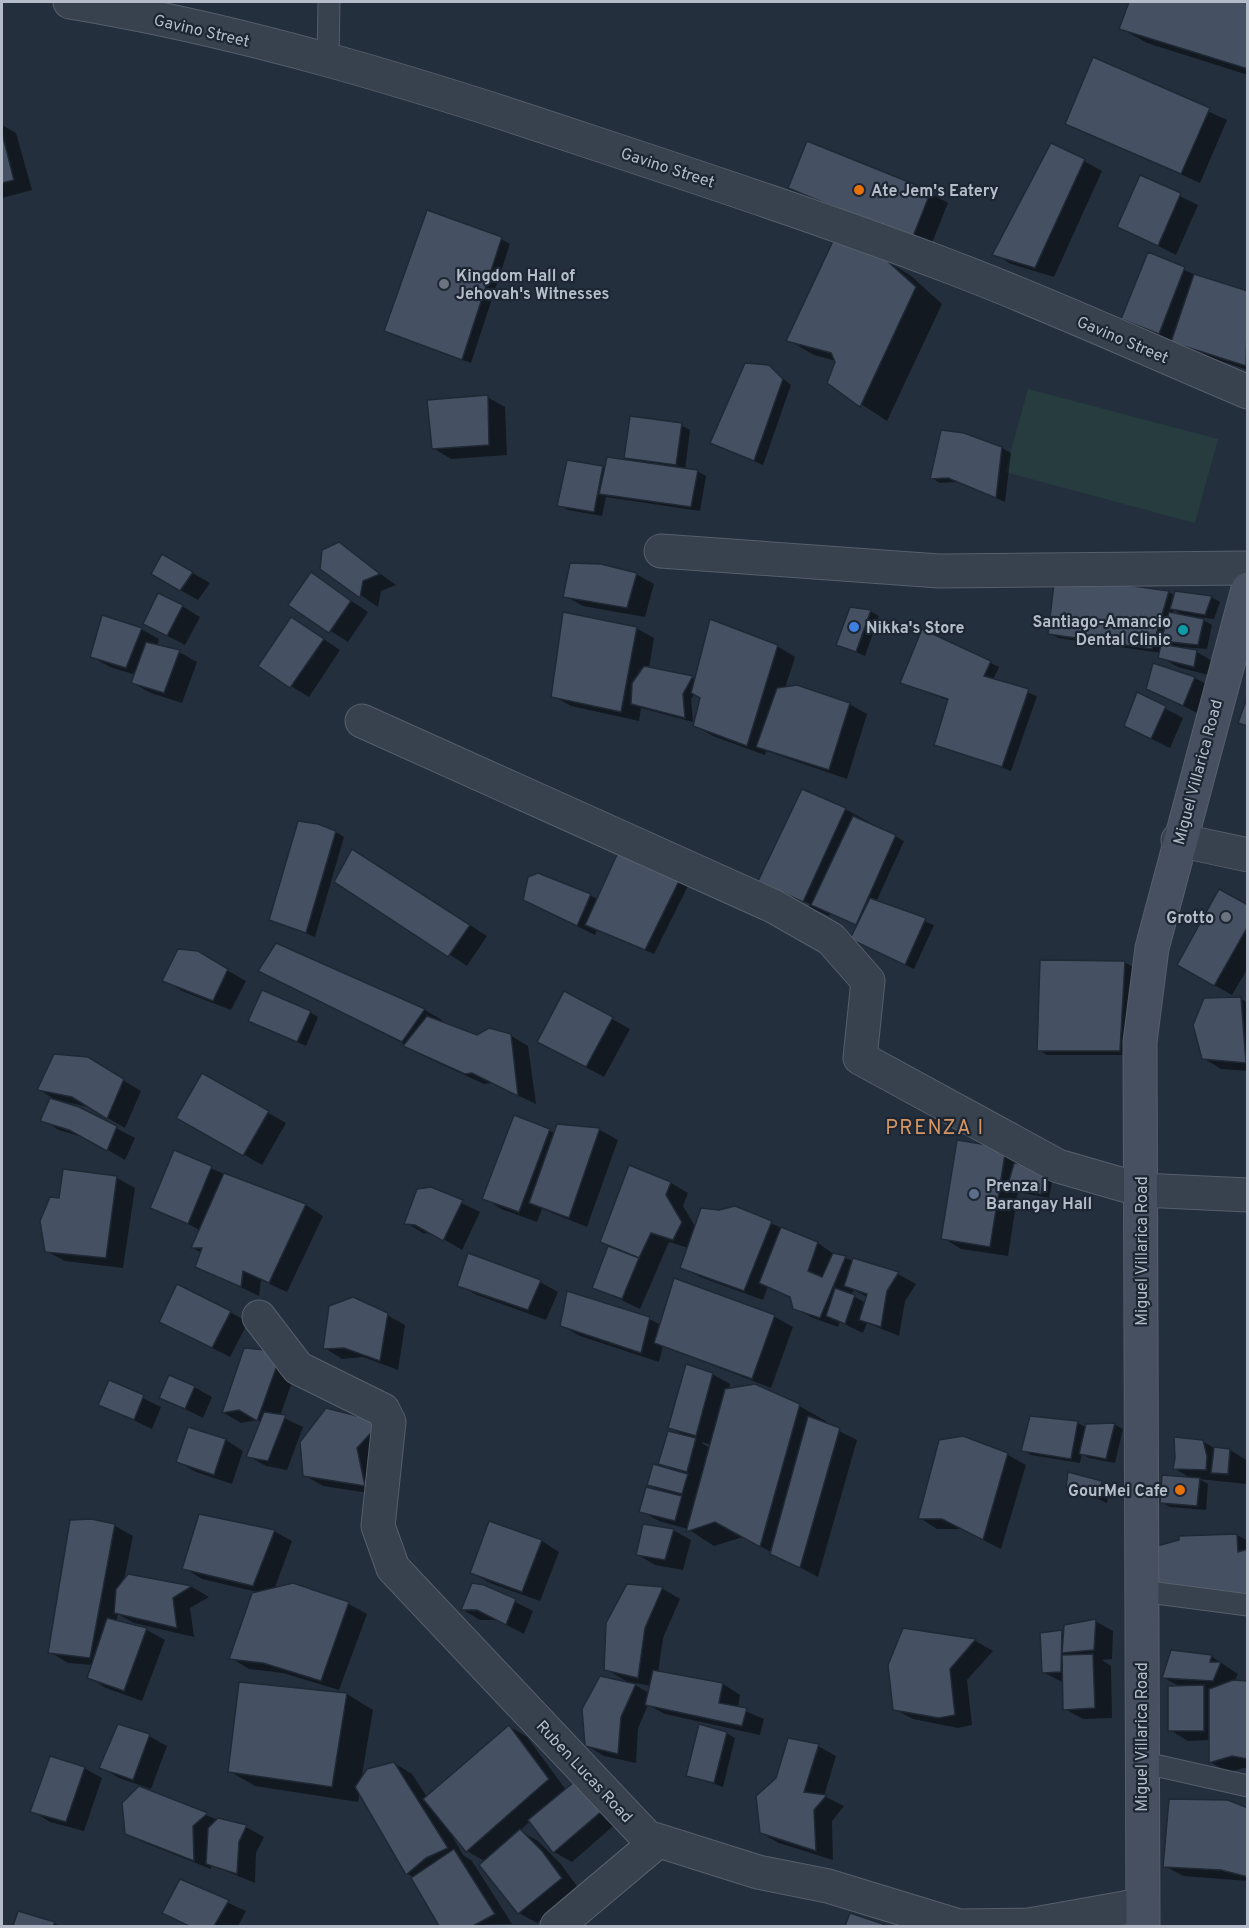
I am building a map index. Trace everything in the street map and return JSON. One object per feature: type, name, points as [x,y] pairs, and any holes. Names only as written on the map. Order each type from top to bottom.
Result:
[{"type":"main road","name":"Miguel Villarica Road","points":[[1142,1916],[1140,1042],[1152,948],[1178,840],[1248,589]]},
{"type":"street","name":"Gavino Street","points":[[70,2],[116,5],[328,60],[497,110],[734,189],[939,262],[1248,392]]},
{"type":"street","points":[[661,551],[939,571],[1248,568]]},
{"type":"street","points":[[362,721],[773,906],[831,939],[868,981],[860,1058],[1058,1166],[1141,1190],[1248,1195]]},
{"type":"street","points":[[1178,840],[1248,855]]},
{"type":"street","name":"Ruben Lucas Road","points":[[259,1317],[298,1368],[383,1410],[388,1422],[378,1526],[393,1568],[647,1837],[758,1872],[828,1886],[959,1926],[1029,1925],[1142,1916]]},
{"type":"street","points":[[557,1926],[658,1841]]},
{"type":"lane","points":[[328,60],[329,2]]},
{"type":"lane","points":[[1141,1591],[1248,1605]]},
{"type":"lane","points":[[1141,1762],[1248,1786]]},
{"type":"green space","points":[[1028,389],[1218,439],[1195,523],[1005,472]]},
{"type":"building","points":[[1129,2],[1248,2],[1248,69],[1119,29]]},
{"type":"building","points":[[1093,57],[1210,108],[1181,174],[1065,124]]},
{"type":"building","points":[[2,133],[14,180],[2,183]]},
{"type":"building","name":"Ate Jem's Eatery","points":[[807,141],[931,191],[912,239],[788,188]]},
{"type":"building","points":[[1051,143],[1085,159],[1035,268],[992,255]]},
{"type":"building","points":[[1140,175],[1181,193],[1158,246],[1117,227]]},
{"type":"building","name":"Kingdom Hall of Jehovah's Witnesses","points":[[427,210],[502,237],[462,360],[384,331]]},
{"type":"building","points":[[833,241],[884,258],[916,287],[860,407],[827,383],[835,362],[831,353],[786,341]]},
{"type":"building","points":[[1148,252],[1185,267],[1159,334],[1121,319]]},
{"type":"building","points":[[1194,274],[1248,291],[1246,366],[1171,342]]},
{"type":"building","points":[[745,363],[769,365],[783,379],[754,461],[710,443]]},
{"type":"building","points":[[488,395],[489,445],[432,449],[427,400]]},
{"type":"building","points":[[630,416],[682,423],[676,465],[624,458]]},
{"type":"building","points":[[941,430],[964,433],[1002,447],[996,498],[948,478],[930,479]]},
{"type":"building","points":[[607,457],[698,470],[691,507],[599,494]]},
{"type":"building","points":[[567,460],[603,466],[594,512],[557,506]]},
{"type":"building","points":[[339,542],[380,574],[363,581],[360,598],[320,569],[322,550]]},
{"type":"building","points":[[162,554],[193,572],[180,591],[151,574]]},
{"type":"building","points":[[570,563],[601,564],[637,573],[627,608],[563,597]]},
{"type":"building","points":[[311,572],[351,601],[329,633],[288,605]]},
{"type":"building","points":[[1055,575],[1169,591],[1152,649],[1048,634]]},
{"type":"building","points":[[1175,591],[1212,596],[1205,615],[1170,609]]},
{"type":"building","points":[[158,593],[183,605],[167,636],[143,624]]},
{"type":"building","name":"Nikka's Store","points":[[850,607],[871,610],[856,652],[836,645]]},
{"type":"building","points":[[563,612],[637,627],[621,712],[551,697]]},
{"type":"building","name":"Santiago-Amancio Dental Clinic","points":[[1169,612],[1204,619],[1198,645],[1161,641]]},
{"type":"building","points":[[102,615],[142,628],[126,668],[90,657]]},
{"type":"building","points":[[291,617],[324,639],[290,688],[258,666]]},
{"type":"building","points":[[710,619],[778,645],[747,746],[693,726],[700,698],[691,693]]},
{"type":"building","points":[[922,629],[991,661],[984,676],[1029,689],[1002,767],[934,745],[948,699],[900,683]]},
{"type":"building","points":[[146,642],[180,650],[164,693],[131,683]]},
{"type":"building","points":[[1161,644],[1197,650],[1194,667],[1158,658]]},
{"type":"building","points":[[1153,663],[1195,677],[1183,706],[1146,689]]},
{"type":"building","points":[[644,666],[693,676],[683,694],[685,718],[631,704],[632,683]]},
{"type":"building","points":[[797,685],[850,703],[829,770],[756,747],[777,688]]},
{"type":"building","points":[[1137,692],[1166,706],[1151,739],[1124,726]]},
{"type":"building","points":[[1248,695],[1248,726],[1238,723]]},
{"type":"building","points":[[802,789],[846,808],[803,902],[758,881]]},
{"type":"building","points":[[853,816],[896,835],[856,925],[811,905]]},
{"type":"building","points":[[298,821],[318,824],[336,831],[306,933],[269,920]]},
{"type":"building","points":[[620,848],[681,877],[645,950],[585,925]]},
{"type":"building","points":[[352,849],[470,925],[448,957],[334,882]]},
{"type":"building","points":[[538,873],[591,894],[577,926],[523,900],[528,877]]},
{"type":"building","points":[[1219,889],[1248,905],[1248,926],[1214,986],[1177,965]]},
{"type":"building","points":[[870,898],[926,918],[905,965],[850,939]]},
{"type":"building","points":[[276,943],[425,1009],[402,1042],[258,971]]},
{"type":"building","points":[[178,949],[198,951],[228,969],[213,1001],[162,981]]},
{"type":"building","points":[[1040,960],[1125,961],[1120,1051],[1037,1051]]},
{"type":"building","points":[[262,990],[311,1011],[297,1042],[248,1021]]},
{"type":"building","points":[[564,991],[613,1017],[586,1067],[537,1042]]},
{"type":"building","points":[[1241,997],[1246,1063],[1202,1059],[1193,1025],[1204,998]]},
{"type":"building","points":[[427,1016],[477,1035],[489,1028],[511,1034],[518,1096],[472,1073],[465,1074],[403,1046]]},
{"type":"building","points":[[54,1054],[88,1057],[124,1079],[107,1119],[72,1097],[37,1090]]},
{"type":"building","points":[[202,1073],[269,1111],[243,1156],[176,1118]]},
{"type":"building","points":[[50,1098],[79,1107],[117,1126],[107,1151],[69,1130],[40,1121]]},
{"type":"building","points":[[514,1115],[550,1129],[519,1212],[482,1199]]},
{"type":"building","points":[[557,1124],[600,1128],[569,1218],[529,1203]]},
{"type":"building","name":"Prenza I Barangay Hall","points":[[957,1140],[1006,1148],[990,1247],[941,1239]]},
{"type":"building","points":[[174,1150],[212,1166],[188,1224],[150,1208]]},
{"type":"building","points":[[1014,1163],[1046,1166],[1041,1194],[1007,1188]]},
{"type":"building","points":[[629,1165],[671,1182],[666,1195],[682,1222],[673,1240],[651,1233],[639,1258],[600,1242]]},
{"type":"building","points":[[63,1169],[117,1176],[106,1258],[45,1252],[40,1221],[50,1197],[59,1198]]},
{"type":"building","points":[[224,1173],[306,1204],[269,1283],[243,1271],[241,1287],[195,1267],[202,1248],[191,1248]]},
{"type":"building","points":[[431,1187],[463,1200],[443,1241],[415,1225],[404,1224],[417,1189]]},
{"type":"building","points":[[735,1206],[772,1221],[744,1291],[680,1268],[701,1208],[719,1210]]},
{"type":"building","points":[[781,1227],[818,1242],[808,1271],[822,1277],[833,1253],[846,1256],[820,1318],[793,1309],[790,1297],[759,1283]]},
{"type":"building","points":[[608,1246],[639,1258],[622,1299],[592,1288]]},
{"type":"building","points":[[468,1253],[541,1280],[528,1310],[457,1286]]},
{"type":"building","points":[[853,1258],[899,1272],[887,1291],[881,1327],[859,1320],[867,1294],[844,1286]]},
{"type":"building","points":[[674,1278],[775,1315],[752,1379],[654,1343]]},
{"type":"building","points":[[177,1284],[231,1311],[212,1348],[159,1322]]},
{"type":"building","points":[[835,1288],[855,1295],[845,1324],[826,1316]]},
{"type":"building","points":[[567,1291],[650,1317],[641,1353],[560,1326]]},
{"type":"building","points":[[353,1297],[388,1313],[380,1361],[344,1348],[323,1349],[329,1306]]},
{"type":"building","points":[[244,1348],[266,1350],[279,1360],[257,1421],[239,1410],[222,1413]]},
{"type":"building","points":[[686,1364],[713,1373],[696,1436],[668,1428]]},
{"type":"building","points":[[169,1375],[195,1386],[185,1409],[159,1398]]},
{"type":"building","points":[[109,1380],[144,1395],[134,1420],[98,1405]]},
{"type":"building","points":[[755,1384],[800,1404],[760,1547],[715,1522],[686,1532],[725,1389]]},
{"type":"building","points":[[326,1408],[381,1422],[357,1448],[365,1486],[303,1476],[300,1442]]},
{"type":"building","points":[[264,1412],[286,1415],[268,1461],[246,1457]]},
{"type":"building","points":[[808,1416],[840,1428],[800,1568],[770,1554]]},
{"type":"building","points":[[1030,1416],[1078,1421],[1071,1459],[1021,1451]]},
{"type":"building","points":[[1115,1423],[1106,1459],[1079,1454],[1086,1424]]},
{"type":"building","points":[[188,1427],[226,1439],[214,1475],[176,1462]]},
{"type":"building","points":[[668,1431],[696,1438],[687,1472],[658,1464]]},
{"type":"building","points":[[963,1436],[1008,1453],[983,1540],[942,1519],[918,1519],[939,1440]]},
{"type":"building","points":[[1174,1437],[1203,1440],[1207,1456],[1206,1470],[1173,1469]]},
{"type":"building","points":[[1214,1447],[1230,1449],[1228,1474],[1211,1473]]},
{"type":"building","points":[[653,1464],[688,1474],[682,1494],[647,1485]]},
{"type":"building","points":[[1068,1472],[1102,1481],[1098,1499],[1066,1487]]},
{"type":"building","name":"GourMei Cafe","points":[[1162,1475],[1200,1478],[1197,1506],[1160,1503]]},
{"type":"building","points":[[646,1487],[682,1496],[675,1521],[639,1512]]},
{"type":"building","points":[[199,1514],[275,1530],[253,1586],[182,1569]]},
{"type":"building","points":[[91,1519],[115,1524],[90,1658],[48,1653],[70,1520]]},
{"type":"building","points":[[489,1521],[542,1540],[522,1592],[470,1573]]},
{"type":"building","points":[[643,1524],[674,1529],[665,1560],[636,1555]]},
{"type":"building","points":[[1237,1534],[1238,1552],[1248,1549],[1248,1599],[1157,1590],[1157,1546],[1179,1540],[1179,1536]]},
{"type":"building","points":[[128,1574],[192,1586],[173,1598],[177,1628],[114,1613],[116,1589]]},
{"type":"building","points":[[293,1583],[349,1602],[321,1681],[263,1663],[229,1659],[252,1593]]},
{"type":"building","points":[[472,1583],[484,1585],[516,1599],[506,1625],[477,1610],[461,1610]]},
{"type":"building","points":[[627,1584],[663,1587],[645,1628],[638,1678],[604,1670],[606,1623]]},
{"type":"building","points":[[107,1618],[147,1628],[124,1691],[87,1678]]},
{"type":"building","points":[[1096,1619],[1094,1650],[1062,1653],[1064,1625]]},
{"type":"building","points":[[903,1628],[976,1639],[950,1669],[955,1715],[939,1718],[893,1710],[888,1665]]},
{"type":"building","points":[[1062,1630],[1061,1672],[1042,1673],[1040,1633]]},
{"type":"building","points":[[1171,1650],[1212,1655],[1210,1662],[1221,1662],[1213,1681],[1162,1678]]},
{"type":"building","points":[[1093,1654],[1095,1708],[1063,1710],[1062,1655]]},
{"type":"building","points":[[653,1670],[723,1683],[719,1703],[747,1708],[742,1726],[645,1705]]},
{"type":"building","points":[[600,1676],[636,1684],[621,1717],[618,1754],[585,1746],[582,1709]]},
{"type":"building","points":[[1233,1680],[1248,1681],[1248,1759],[1232,1756],[1209,1763],[1209,1689]]},
{"type":"building","points":[[239,1682],[347,1693],[332,1787],[228,1772]]},
{"type":"building","points":[[1204,1685],[1204,1731],[1168,1731],[1168,1686]]},
{"type":"building","points":[[118,1724],[150,1734],[133,1780],[99,1768]]},
{"type":"building","points":[[699,1724],[727,1732],[714,1783],[686,1776]]},
{"type":"building","points":[[509,1725],[549,1779],[466,1852],[423,1799]]},
{"type":"building","points":[[788,1738],[819,1744],[804,1792],[827,1795],[814,1810],[816,1851],[760,1833],[756,1796],[776,1778]]},
{"type":"building","points":[[50,1756],[85,1767],[66,1822],[30,1812]]},
{"type":"building","points":[[394,1762],[448,1848],[426,1858],[406,1875],[355,1787],[367,1769]]},
{"type":"building","points":[[574,1782],[602,1811],[553,1853],[528,1820]]},
{"type":"building","points":[[139,1786],[208,1813],[193,1826],[194,1861],[125,1834],[122,1803]]},
{"type":"building","points":[[1169,1799],[1228,1800],[1248,1808],[1248,1877],[1221,1870],[1163,1867]]},
{"type":"building","points":[[218,1818],[247,1825],[239,1842],[237,1874],[206,1864],[208,1828]]},
{"type":"building","points":[[520,1829],[542,1851],[562,1878],[518,1914],[479,1865]]},
{"type":"building","points":[[454,1849],[495,1914],[473,1926],[439,1926],[411,1878]]},
{"type":"building","points":[[180,1879],[229,1900],[214,1926],[189,1926],[162,1913]]},
{"type":"building","points":[[18,1911],[55,1922],[53,1926],[13,1926]]},
{"type":"building","points":[[850,1913],[889,1926],[845,1926]]},
{"type":"place","name":"Ate Jem's Eatery","points":[[859,190]]},
{"type":"place","name":"Kingdom Hall of Jehovah's Witnesses","points":[[444,284]]},
{"type":"place","name":"Nikka's Store","points":[[854,627]]},
{"type":"place","name":"Santiago-Amancio Dental Clinic","points":[[1183,630]]},
{"type":"place","name":"Grotto","points":[[1226,917]]},
{"type":"place","name":"Prenza I Barangay Hall","points":[[974,1194]]},
{"type":"place","name":"GourMei Cafe","points":[[1180,1490]]},
{"type":"district","name":"PRENZA I","points":[[935,1127]]}]
